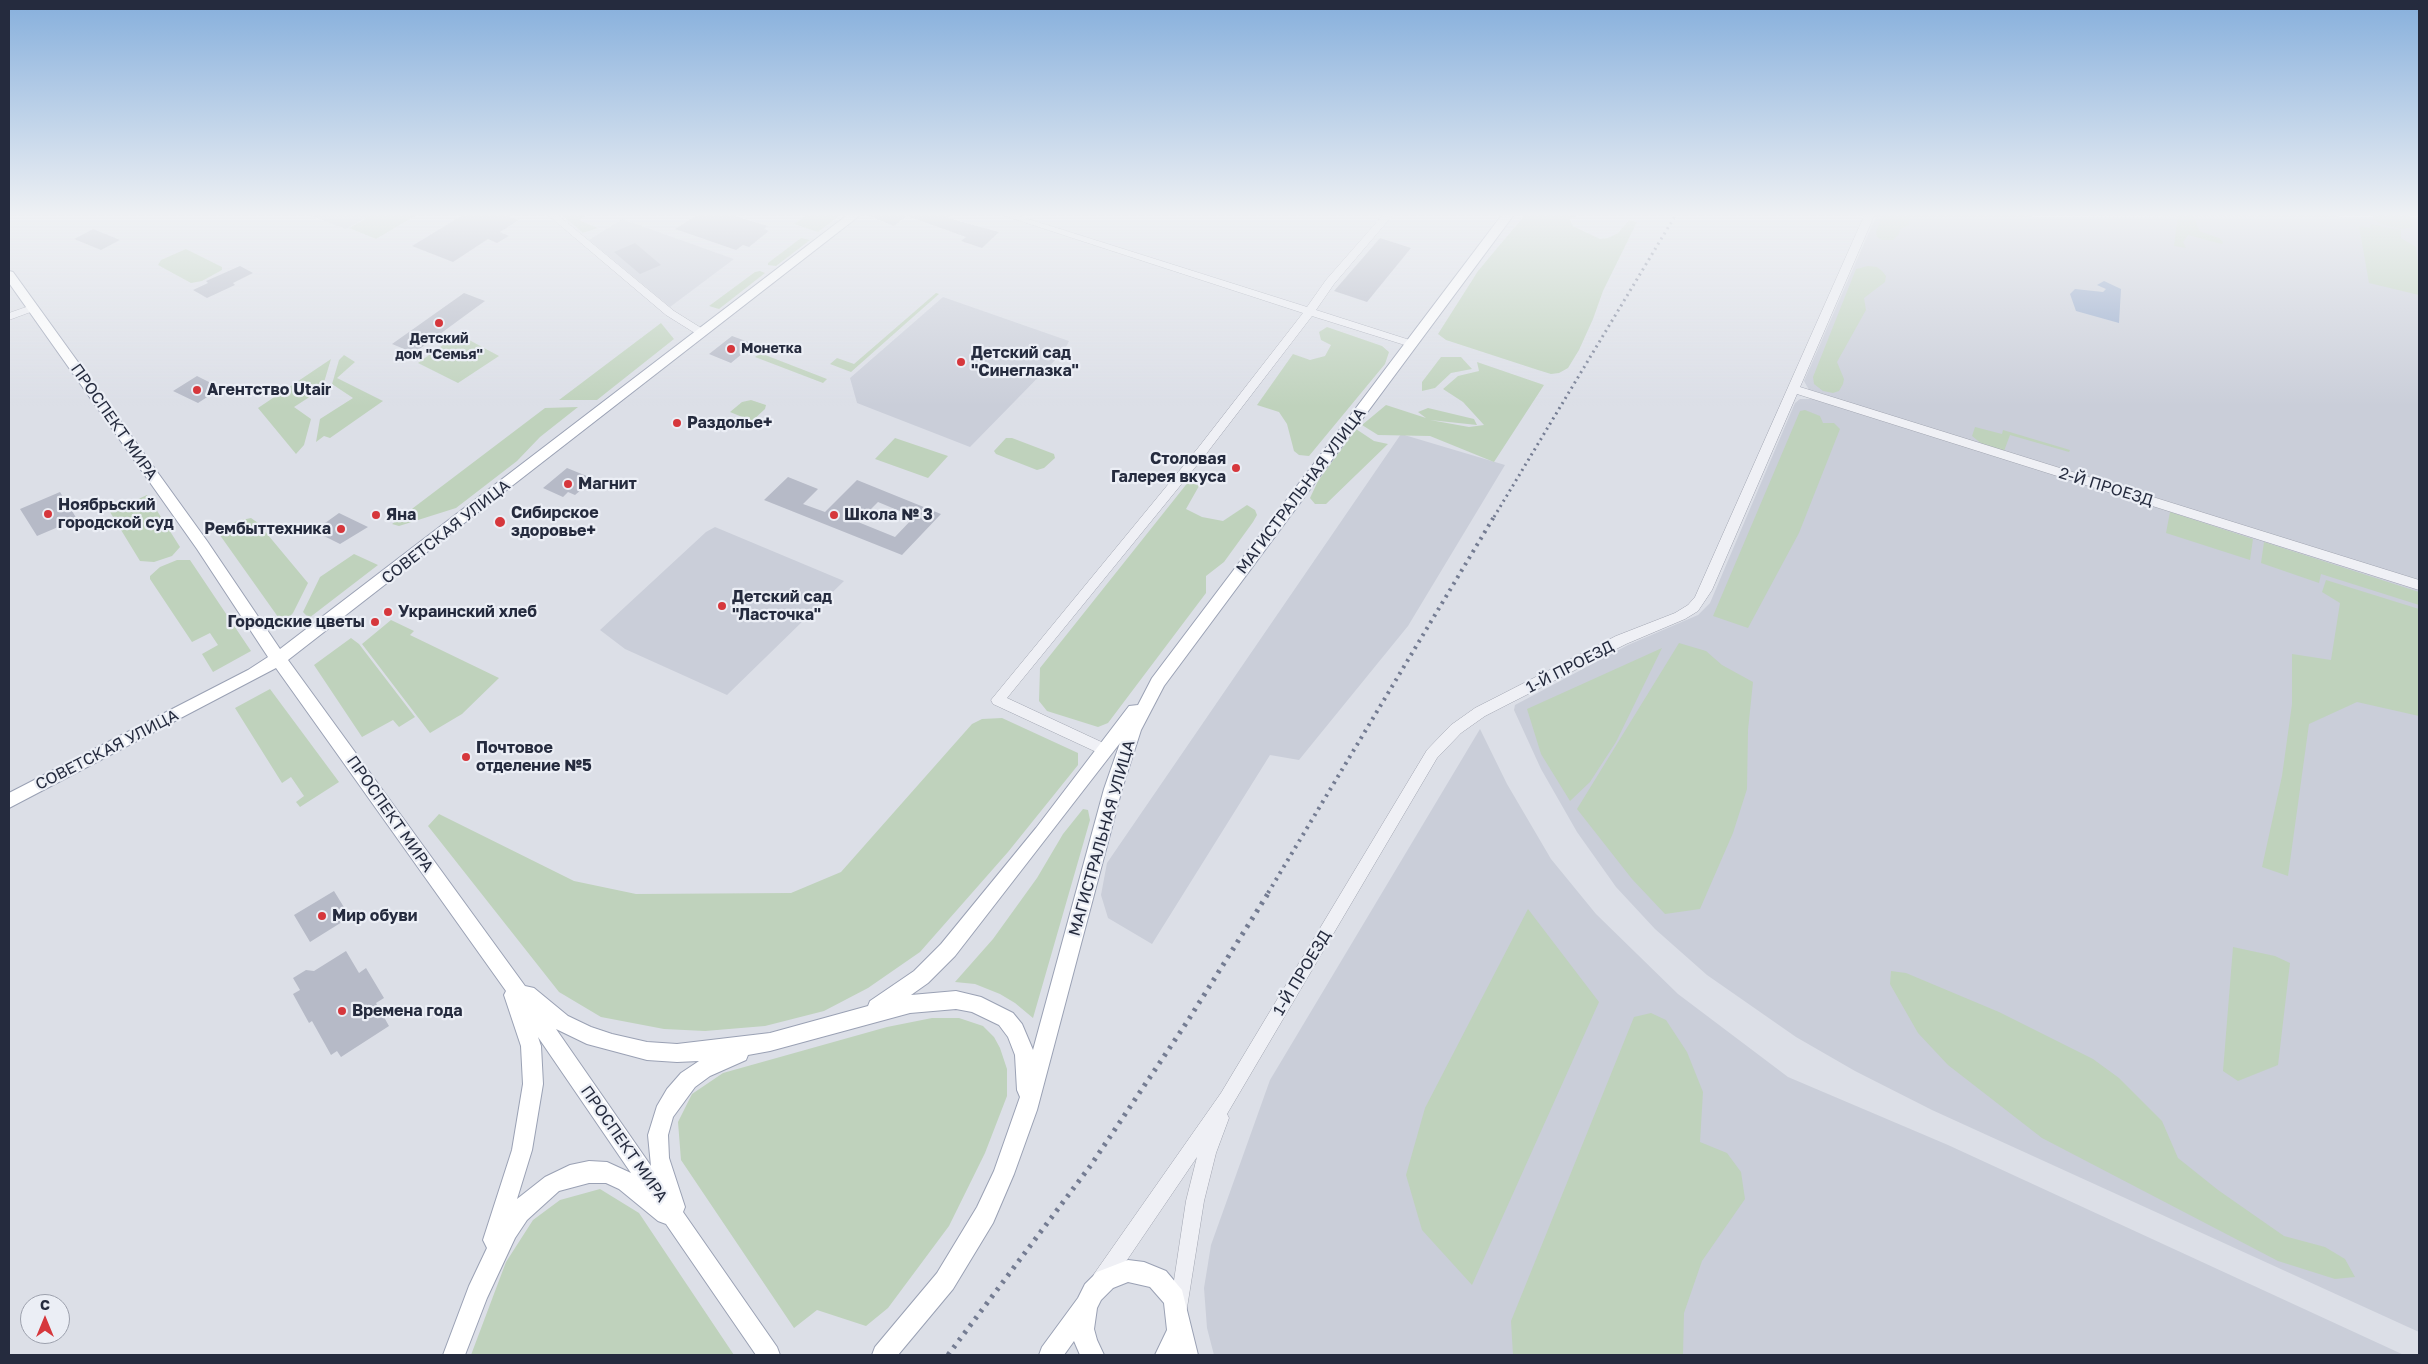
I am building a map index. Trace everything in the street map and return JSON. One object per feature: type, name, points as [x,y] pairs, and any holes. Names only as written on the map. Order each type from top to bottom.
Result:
[{"type":"main road","name":"ПРОСПЕКТ МИРА","points":[[12,280],[202,545],[278,659],[508,977],[769,1355]]},
{"type":"main road","name":"СОВЕТСКАЯ УЛИЦА","points":[[9,801],[278,659],[330,622],[771,280]]},
{"type":"main road","name":"МАГИСТРАЛЬНАЯ УЛИЦА","points":[[883,1355],[923,1310],[965,1249],[985,1215],[1003,1174],[1027,1110],[1113,789],[1133,730],[1158,682],[1460,280]]},
{"type":"main road","points":[[861,1016],[901,993],[921,977],[948,950],[1042,833],[1158,682]]},
{"type":"main road","points":[[508,977],[561,1022],[587,1035],[612,1043],[647,1051],[677,1053],[770,1042]]},
{"type":"main road","points":[[478,1294],[522,1150],[533,1084],[531,1046],[508,977]]},
{"type":"main road","points":[[679,1223],[659,1158],[658,1135],[664,1113],[674,1096],[688,1080],[704,1069],[728,1057],[770,1042],[861,1016],[933,1001],[974,1003],[1006,1019],[1021,1043],[1027,1073],[1027,1110]]},
{"type":"main road","points":[[454,1355],[478,1294],[507,1230],[519,1212],[552,1184],[570,1176],[589,1172],[607,1173],[626,1182],[679,1223]]},
{"type":"main road","points":[[1050,1355],[1092,1295],[1113,1276],[1128,1271],[1144,1273],[1164,1285],[1174,1298],[1186,1355]]},
{"type":"main road","points":[[1092,1295],[1084,1313],[1083,1329],[1086,1344],[1093,1355]]},
{"type":"main road","points":[[1166,1355],[1176,1337],[1178,1319]]},
{"type":"street","points":[[630,280],[670,313],[702,333]]},
{"type":"street","points":[[1209,280],[1412,344]]},
{"type":"street","points":[[1104,750],[998,700],[1202,451],[1310,312],[1332,280]]},
{"type":"street","name":"1-Й ПРОЕЗД","points":[[1092,1295],[1227,1099],[1421,770],[1445,739],[1480,712],[1621,640],[1680,616],[1693,608],[1706,590],[1841,280]]},
{"type":"street","points":[[9,317],[32,308]]},
{"type":"street","name":"2-Й ПРОЕЗД","points":[[1793,389],[2419,585]]},
{"type":"street","name":"1-Й ПРОЕЗД","points":[[1178,1319],[1190,1224],[1200,1180],[1227,1099]]},
{"type":"shaded area","points":[[637,280],[706,280],[670,307]]},
{"type":"shaded area","points":[[1848,280],[2419,280],[2419,582],[1809,390],[1804,381]]},
{"type":"shaded area","name":"Детский сад \"Синеглазка\"","points":[[943,297],[1069,341],[1064,351],[970,447],[857,403],[850,378]]},
{"type":"shaded area","points":[[1800,399],[1813,399],[2419,589],[2419,1332],[1932,1110],[1855,1071],[1796,1037],[1707,975],[1655,929],[1616,887],[1577,832],[1541,769],[1514,710],[1515,705],[1628,645],[1698,615],[1710,603],[1795,403]]},
{"type":"shaded area","points":[[1401,434],[1505,465],[1408,626],[1299,760],[1270,755],[1152,944],[1108,918],[1101,895],[1107,863]]},
{"type":"shaded area","name":"Детский сад \"Ласточка\"","points":[[715,527],[844,581],[727,695],[625,649],[600,630],[706,532]]},
{"type":"shaded area","points":[[1480,729],[1507,784],[1551,859],[1596,914],[1678,994],[1788,1077],[1948,1145],[2404,1355],[1214,1355],[1207,1328],[1204,1288],[1211,1245],[1270,1080]]},
{"type":"green space","points":[[185,280],[204,280],[202,281],[191,283]]},
{"type":"green space","points":[[745,280],[756,280],[719,309],[709,306]]},
{"type":"green space","points":[[1473,280],[1609,280],[1579,350],[1568,368],[1559,373],[1551,374],[1538,370],[1446,340],[1438,334]]},
{"type":"green space","points":[[1852,280],[1885,280],[1885,282],[1864,298],[1866,310],[1837,362],[1844,379],[1839,391],[1833,393],[1823,391],[1814,384],[1813,377]]},
{"type":"green space","points":[[2368,280],[2419,280],[2419,295],[2369,283]]},
{"type":"green space","points":[[936,293],[939,294],[851,372],[830,364],[837,358],[854,364]]},
{"type":"green space","points":[[661,323],[674,339],[597,400],[559,400]]},
{"type":"green space","points":[[1327,327],[1382,346],[1389,352],[1385,364],[1309,456],[1299,455],[1294,451],[1287,424],[1279,412],[1257,405],[1293,354],[1310,360],[1325,356],[1331,345],[1321,340],[1319,332]]},
{"type":"green space","points":[[458,334],[499,356],[458,383],[418,363]]},
{"type":"green space","points":[[760,353],[827,379],[823,383],[755,357]]},
{"type":"green space","points":[[344,355],[355,362],[337,378],[383,401],[330,438],[324,436],[316,442],[320,419],[353,398],[332,384],[339,360]]},
{"type":"green space","points":[[1441,357],[1461,357],[1472,369],[1451,373],[1435,388],[1422,391],[1422,382]]},
{"type":"green space","points":[[331,359],[322,389],[294,407],[311,419],[304,445],[296,454],[258,408]]},
{"type":"green space","points":[[1477,362],[1544,385],[1494,462],[1430,436],[1378,435],[1362,425],[1386,405],[1426,418],[1418,412],[1428,408],[1474,419],[1477,425],[1430,420],[1469,427],[1484,425],[1463,402],[1443,389],[1458,376],[1479,371]]},
{"type":"green space","points":[[751,400],[766,405],[765,409],[752,421],[730,412],[742,402]]},
{"type":"green space","points":[[578,407],[540,437],[517,461],[456,508],[399,526],[392,524],[545,408]]},
{"type":"green space","points":[[1805,410],[1820,416],[1823,423],[1834,423],[1840,429],[1799,533],[1748,628],[1713,616],[1800,411]]},
{"type":"green space","points":[[1975,427],[2002,434],[2003,430],[2070,450],[2069,452],[2010,435],[2004,451],[1982,444],[1972,436]]},
{"type":"green space","points":[[1356,429],[1374,441],[1388,444],[1326,504],[1315,504],[1310,498],[1318,481]]},
{"type":"green space","points":[[895,438],[948,456],[928,478],[875,459]]},
{"type":"green space","points":[[1006,438],[1012,438],[1054,454],[1055,458],[1044,468],[1037,470],[996,454],[994,451]]},
{"type":"green space","points":[[1189,481],[1199,486],[1186,509],[1202,517],[1223,521],[1247,505],[1255,510],[1257,515],[1224,562],[1206,576],[1206,593],[1108,723],[1098,727],[1047,711],[1039,701],[1040,668]]},
{"type":"green space","points":[[147,495],[180,547],[172,556],[154,562],[140,561],[110,512]]},
{"type":"green space","points":[[2170,512],[2253,539],[2250,560],[2166,533]]},
{"type":"green space","points":[[251,518],[258,523],[308,583],[293,613],[283,624],[217,531],[237,521]]},
{"type":"green space","points":[[2264,542],[2419,592],[2419,605],[2321,574],[2319,583],[2261,563]]},
{"type":"green space","points":[[354,554],[378,565],[309,618],[303,612],[320,577]]},
{"type":"green space","points":[[177,560],[190,560],[251,651],[213,672],[202,654],[218,645],[210,633],[192,642],[150,579],[150,576],[160,567]]},
{"type":"green space","points":[[2326,580],[2419,609],[2419,716],[2357,702],[2309,724],[2288,876],[2262,867],[2282,776],[2292,704],[2292,654],[2331,660],[2340,603],[2322,592]]},
{"type":"green space","points":[[391,620],[414,631],[410,635],[499,678],[462,714],[430,733],[362,644]]},
{"type":"green space","points":[[351,638],[359,644],[415,717],[399,727],[393,720],[362,737],[314,665]]},
{"type":"green space","points":[[1679,643],[1706,651],[1722,665],[1753,682],[1748,730],[1747,789],[1733,833],[1700,909],[1665,914],[1632,879],[1577,809]]},
{"type":"green space","points":[[1662,648],[1616,742],[1590,782],[1570,801],[1541,754],[1527,709]]},
{"type":"green space","points":[[270,689],[339,782],[300,807],[296,802],[304,796],[291,777],[282,783],[235,708]]},
{"type":"green space","points":[[1002,718],[1078,753],[1078,765],[1008,852],[920,952],[868,988],[824,1011],[765,1026],[705,1031],[664,1029],[601,1017],[559,992],[428,826],[439,814],[574,881],[636,894],[791,893],[841,872],[972,724],[982,719]]},
{"type":"green space","points":[[1083,809],[1088,810],[1090,820],[1033,1018],[1015,1003],[1000,994],[975,984],[955,982],[993,939],[1037,878],[1063,834]]},
{"type":"green space","points":[[1528,909],[1599,1002],[1472,1285],[1422,1230],[1406,1175],[1425,1108]]},
{"type":"green space","points":[[2233,947],[2275,956],[2290,963],[2278,1065],[2238,1081],[2223,1071]]},
{"type":"green space","points":[[1891,971],[1906,973],[1999,1012],[2093,1059],[2119,1078],[2162,1121],[2178,1158],[2218,1190],[2284,1236],[2325,1247],[2345,1259],[2355,1277],[2335,1279],[2278,1261],[2042,1138],[1948,1065],[1918,1033],[1890,984]]},
{"type":"green space","points":[[1651,1013],[1666,1020],[1687,1052],[1703,1092],[1700,1142],[1727,1153],[1741,1172],[1745,1199],[1702,1261],[1684,1313],[1683,1355],[1513,1355],[1511,1321],[1634,1017]]},
{"type":"green space","points":[[932,1018],[959,1018],[983,1026],[994,1037],[1000,1048],[1007,1069],[1007,1096],[985,1153],[949,1226],[888,1308],[866,1326],[817,1310],[794,1328],[681,1160],[678,1122],[692,1094],[723,1073],[887,1027]]},
{"type":"green space","points":[[600,1189],[639,1213],[734,1355],[471,1355],[506,1262],[533,1220],[560,1200]]},
{"type":"water","points":[[2104,281],[2121,289],[2119,323],[2076,311],[2070,294],[2075,289],[2103,292],[2106,289],[2097,285]]},
{"type":"building","points":[[240,280],[233,283],[235,285],[207,298],[193,290],[208,283],[206,281]]},
{"type":"building","points":[[1344,280],[1385,280],[1367,302],[1334,291]]},
{"type":"building","name":"Детский дом \"Семья\"","points":[[464,293],[485,301],[414,353],[392,344]]},
{"type":"building","name":"Монетка","points":[[732,336],[754,344],[731,363],[709,354]]},
{"type":"building","name":"Агентство Utair","points":[[197,376],[221,388],[198,403],[173,391]]},
{"type":"building","name":"Магнит","points":[[567,468],[594,479],[575,495],[568,492],[563,497],[543,488]]},
{"type":"building","name":"Школа № 3","points":[[788,477],[818,489],[803,504],[825,512],[857,480],[941,514],[902,555],[764,500]],"holes":[[[878,502],[914,517],[895,537],[858,522]]]},
{"type":"building","name":"Ноябрьский городской суд","points":[[60,492],[77,519],[37,536],[20,509]]},
{"type":"building","name":"Рембыттехника","points":[[339,513],[368,527],[340,544],[314,531]]},
{"type":"building","name":"Мир обуви","points":[[334,891],[350,917],[310,942],[294,915]]},
{"type":"building","name":"Времена года","points":[[346,951],[359,973],[366,968],[384,998],[376,1003],[389,1026],[341,1057],[337,1051],[331,1055],[312,1021],[309,1023],[293,994],[300,990],[293,978],[306,970],[314,971]]},
{"type":"railway","points":[[1494,517],[1637,280]]},
{"type":"railway","points":[[1268,893],[1495,515]]},
{"type":"railway","points":[[948,1355],[1091,1165],[1187,1022],[1269,892]]},
{"type":"place","name":"Детский дом \"Семья\"","points":[[439,323]]},
{"type":"place","name":"Монетка","points":[[731,349]]},
{"type":"place","name":"Детский сад \"Синеглазка\"","points":[[961,362]]},
{"type":"place","name":"Агентство Utair","points":[[197,390]]},
{"type":"place","name":"Раздолье+","points":[[677,423]]},
{"type":"place","name":"Столовая Галерея вкуса","points":[[1236,468]]},
{"type":"place","name":"Магнит","points":[[568,484]]},
{"type":"place","name":"Ноябрьский городской суд","points":[[48,514]]},
{"type":"place","name":"Яна","points":[[376,515]]},
{"type":"place","name":"Школа № 3","points":[[834,515]]},
{"type":"place","name":"Сибирское здоровье+","points":[[500,522]]},
{"type":"place","name":"Рембыттехника","points":[[341,529]]},
{"type":"place","name":"Детский сад \"Ласточка\"","points":[[722,606]]},
{"type":"place","name":"Украинский хлеб","points":[[388,612]]},
{"type":"place","name":"Городские цветы","points":[[375,622]]},
{"type":"place","name":"Почтовое отделение №5","points":[[466,757]]},
{"type":"place","name":"Мир обуви","points":[[322,916]]},
{"type":"place","name":"Времена года","points":[[342,1011]]}]
